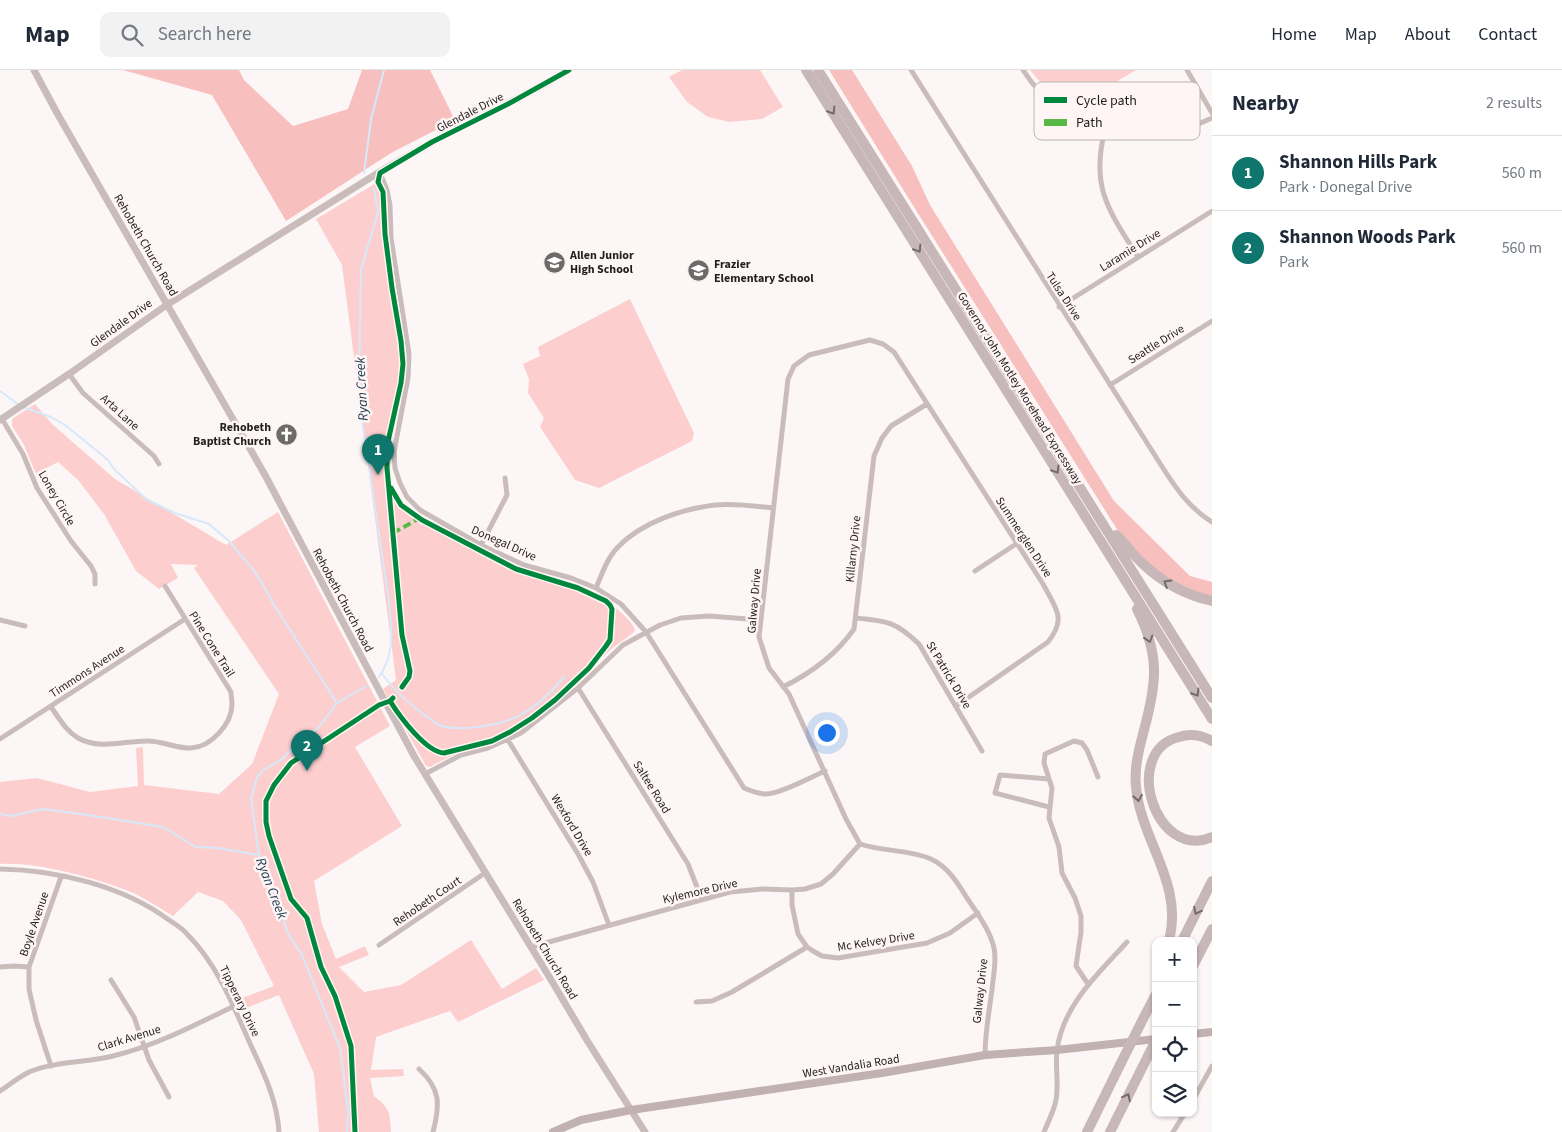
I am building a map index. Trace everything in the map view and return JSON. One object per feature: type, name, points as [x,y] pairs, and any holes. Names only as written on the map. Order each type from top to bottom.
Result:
[{"type":"highway","name":"Governor John Motley Morehead Expressway","points":[[806,70],[1212,719]]},
{"type":"highway","name":"Governor John Motley Morehead Expressway","points":[[818,70],[1212,698]]},
{"type":"highway","points":[[1105,528],[1118,536],[1144,565],[1164,581],[1189,594],[1212,601]]},
{"type":"highway","points":[[1105,548],[1142,620],[1153,652],[1154,689],[1137,757],[1136,786],[1141,812],[1168,882],[1172,901],[1170,937]]},
{"type":"highway","points":[[1212,741],[1202,736],[1188,734],[1173,738],[1160,746],[1154,755],[1150,765],[1149,778],[1155,810],[1169,830],[1185,839],[1194,841],[1212,837]]},
{"type":"highway","points":[[1184,937],[1212,881]]},
{"type":"highway","points":[[1197,958],[1212,929]]},
{"type":"highway","points":[[1087,1132],[1152,1002]]},
{"type":"highway","points":[[1110,1132],[1152,1047]]},
{"type":"main road","points":[[1197,1034],[1212,1032]]},
{"type":"main road","name":"West Vandalia Road","points":[[553,1132],[581,1120],[631,1110],[873,1075],[985,1055],[1057,1050],[1152,1039]]},
{"type":"street","name":"Rehobeth Church Road","points":[[34,70],[265,475],[414,756],[645,1132]]},
{"type":"street","name":"Glendale Drive","points":[[1,420],[168,304],[380,173],[424,146],[508,104],[569,70]]},
{"type":"street","name":"Tulsa Drive","points":[[910,70],[1059,307],[1179,492],[1197,512],[1212,522]]},
{"type":"street","points":[[1023,70],[1034,84]]},
{"type":"street","points":[[1187,70],[1194,82]]},
{"type":"street","points":[[1200,92],[1212,113]]},
{"type":"street","points":[[1200,123],[1212,118]]},
{"type":"street","points":[[1103,140],[1099,168],[1101,190],[1109,210],[1138,257]]},
{"type":"street","name":"Donegal Drive","points":[[380,173],[387,190],[390,205],[391,238],[408,354],[408,378],[394,452],[395,468],[407,497],[420,510],[481,545],[524,565],[571,578],[596,588],[621,604],[646,632],[744,788],[768,794],[792,786],[825,771]]},
{"type":"street","name":"Laramie Drive","points":[[1059,307],[1212,211]]},
{"type":"street","name":"Seattle Drive","points":[[1110,385],[1212,321]]},
{"type":"street","name":"Galway Drive","points":[[894,352],[883,344],[870,340],[809,355],[794,366],[788,379],[759,637],[769,668],[789,694],[846,819],[860,844],[875,849],[916,853],[941,864],[952,874],[978,913],[994,948],[995,967],[985,1036],[985,1055]]},
{"type":"street","name":"Summerglen Drive","points":[[894,352],[1043,584],[1059,620],[1056,631],[1048,642],[956,706]]},
{"type":"street","name":"Arta Lane","points":[[69,374],[83,393],[154,456],[159,464]]},
{"type":"street","name":"Killarny Drive","points":[[783,687],[820,665],[844,644],[854,629],[874,456],[882,438],[891,426],[927,404]]},
{"type":"street","name":"Loney Circle","points":[[1,420],[23,454],[37,488],[71,541],[91,566],[95,574],[95,584]]},
{"type":"street","points":[[481,545],[507,496],[505,478]]},
{"type":"street","points":[[596,588],[617,548],[629,537],[654,522],[688,510],[716,505],[745,505],[773,508]]},
{"type":"street","points":[[975,571],[1016,544]]},
{"type":"street","name":"Pine Cone Trail","points":[[50,707],[68,730],[79,738],[108,745],[148,740],[191,748],[205,744],[215,737],[228,719],[232,705],[231,692],[165,586]]},
{"type":"street","points":[[425,774],[461,755],[488,748],[522,733],[578,688],[623,645],[660,625],[681,618],[709,616],[761,620]]},
{"type":"street","name":"St Patrick Drive","points":[[856,618],[884,621],[906,632],[919,644],[982,751]]},
{"type":"street","name":"Timmons Avenue","points":[[0,739],[185,619]]},
{"type":"street","points":[[0,620],[25,626]]},
{"type":"street","name":"Saltee Road","points":[[578,688],[688,864],[702,900]]},
{"type":"street","name":"Wexford Drive","points":[[508,740],[578,854],[593,882],[609,925]]},
{"type":"street","points":[[1088,984],[1076,966],[1081,932],[1080,916],[1062,873],[1059,848],[1049,818],[1052,788],[1044,763],[1045,754],[1074,741],[1082,743],[1087,750],[1098,777]]},
{"type":"street","points":[[1049,779],[1000,775],[995,793],[1049,807]]},
{"type":"street","name":"Kylemore Drive","points":[[531,947],[730,892],[763,889],[806,889],[821,884],[833,874],[860,844]]},
{"type":"street","name":"Tipperary Drive","points":[[0,869],[43,872],[103,886],[129,896],[160,913],[187,933],[223,983],[234,1006],[275,1100],[279,1132]]},
{"type":"street","name":"Rehobeth Court","points":[[379,945],[485,873]]},
{"type":"street","name":"Boyle Avenue","points":[[51,1066],[36,1020],[29,989],[30,967],[61,876]]},
{"type":"street","points":[[696,1002],[712,1001],[732,992],[808,947],[798,934],[795,925],[792,890]]},
{"type":"street","name":"Mc Kelvey Drive","points":[[808,947],[822,956],[838,958],[903,948],[927,943],[950,933],[978,913]]},
{"type":"street","points":[[1044,1132],[1052,1115],[1056,1099],[1057,1050],[1063,1027],[1074,1004],[1088,984],[1127,942]]},
{"type":"street","points":[[0,967],[30,967]]},
{"type":"street","points":[[111,980],[134,1017],[156,1076],[169,1097]]},
{"type":"street","name":"Clark Avenue","points":[[0,1091],[29,1072],[51,1066],[113,1056],[168,1037],[234,1006]]},
{"type":"street","points":[[1197,1093],[1212,1066]]},
{"type":"street","points":[[418,1069],[429,1078],[435,1088],[439,1106],[433,1132]]},
{"type":"street","points":[[1173,1132],[1182,1117]]},
{"type":"shaded area","points":[[123,70],[239,70],[244,80],[293,126],[348,109],[362,70],[430,70],[455,120],[391,153],[286,221],[212,95]]},
{"type":"shaded area","points":[[682,70],[760,70],[783,107],[762,119],[729,122],[708,117],[687,102],[669,77]]},
{"type":"shaded area","points":[[829,70],[852,70],[912,166],[930,205],[1114,501],[1190,576],[1212,582],[1212,597],[1196,592],[1171,580],[1141,556],[1120,534]]},
{"type":"shaded area","points":[[1030,70],[1136,70],[1116,82],[1040,82]]},
{"type":"shaded area","points":[[378,182],[384,201],[384,226],[391,286],[403,354],[401,381],[389,434],[386,468],[389,485],[397,500],[412,514],[422,520],[518,570],[601,599],[625,616],[635,631],[611,649],[552,705],[528,724],[504,737],[451,756],[430,767],[426,766],[383,689],[396,680],[342,265],[316,219]]},
{"type":"shaded area","points":[[630,299],[694,433],[692,441],[599,488],[575,480],[540,427],[544,418],[528,393],[529,379],[523,364],[540,356],[538,347]]},
{"type":"shaded area","points":[[35,404],[52,424],[115,479],[226,545],[278,512],[390,726],[355,747],[402,826],[314,881],[322,924],[336,959],[365,946],[369,955],[339,967],[364,992],[401,985],[471,940],[502,989],[536,968],[544,980],[458,1022],[450,1011],[376,1037],[371,1070],[403,1069],[404,1076],[370,1078],[374,1096],[388,1111],[391,1132],[319,1132],[314,1074],[279,995],[241,1010],[237,1000],[274,986],[241,920],[223,901],[198,892],[173,916],[132,892],[97,880],[64,871],[30,865],[0,864],[0,782],[37,778],[90,792],[138,786],[136,748],[143,747],[144,785],[219,794],[252,764],[279,694],[194,568],[198,565],[171,564],[178,578],[159,589],[136,571],[104,514],[78,480],[58,462],[36,474],[24,445],[12,426],[12,419]]},
{"type":"waterway","name":"Ryan Creek","points":[[364,173],[371,119],[384,70]]},
{"type":"waterway","name":"Ryan Creek","points":[[374,189],[378,212],[361,270],[359,375],[361,413],[391,622],[390,650],[388,659],[379,677]]},
{"type":"waterway","points":[[0,391],[19,405]]},
{"type":"waterway","points":[[23,407],[51,417],[65,425],[108,460],[114,469],[146,499],[175,513],[209,524],[229,541],[262,583],[337,703]]},
{"type":"waterway","points":[[382,674],[401,696],[423,714],[439,725],[456,728],[487,726],[521,715],[541,700],[564,677]]},
{"type":"waterway","name":"Ryan Creek","points":[[347,1132],[348,1111],[340,1048],[302,955],[288,934],[274,890],[259,855],[251,799],[257,777],[263,770],[281,760],[319,727],[337,703],[366,686]]},
{"type":"waterway","points":[[0,814],[11,816],[42,809],[88,815],[163,827],[196,847],[218,848],[259,855]]},
{"type":"marked path","points":[[393,533],[420,518]]},
{"type":"cycle path","points":[[402,687],[409,677],[410,671],[402,635],[387,468],[387,446],[401,383],[403,364],[385,234],[383,192],[378,182],[380,173],[432,142],[508,104],[569,70]]},
{"type":"cycle path","points":[[390,701],[414,733],[429,747],[437,751],[444,753],[492,741],[532,718],[555,700],[589,668],[610,640],[612,609],[606,601],[578,588],[516,569],[422,520],[401,505],[391,488]]},
{"type":"cycle path","points":[[355,1132],[351,1046],[335,996],[321,967],[307,918],[291,899],[269,836],[266,822],[266,801],[274,785],[291,763],[379,705],[393,698]]},
{"type":"place","name":"Allen Junior High School","points":[[554,262]]},
{"type":"place","name":"Frazier Elementary School","points":[[698,271]]},
{"type":"place","name":"Rehobeth Baptist Church","points":[[287,434]]},
{"type":"place","name":"Shannon Hills Park","points":[[378,475]]},
{"type":"place","name":"Shannon Woods Park","points":[[307,771]]}]
